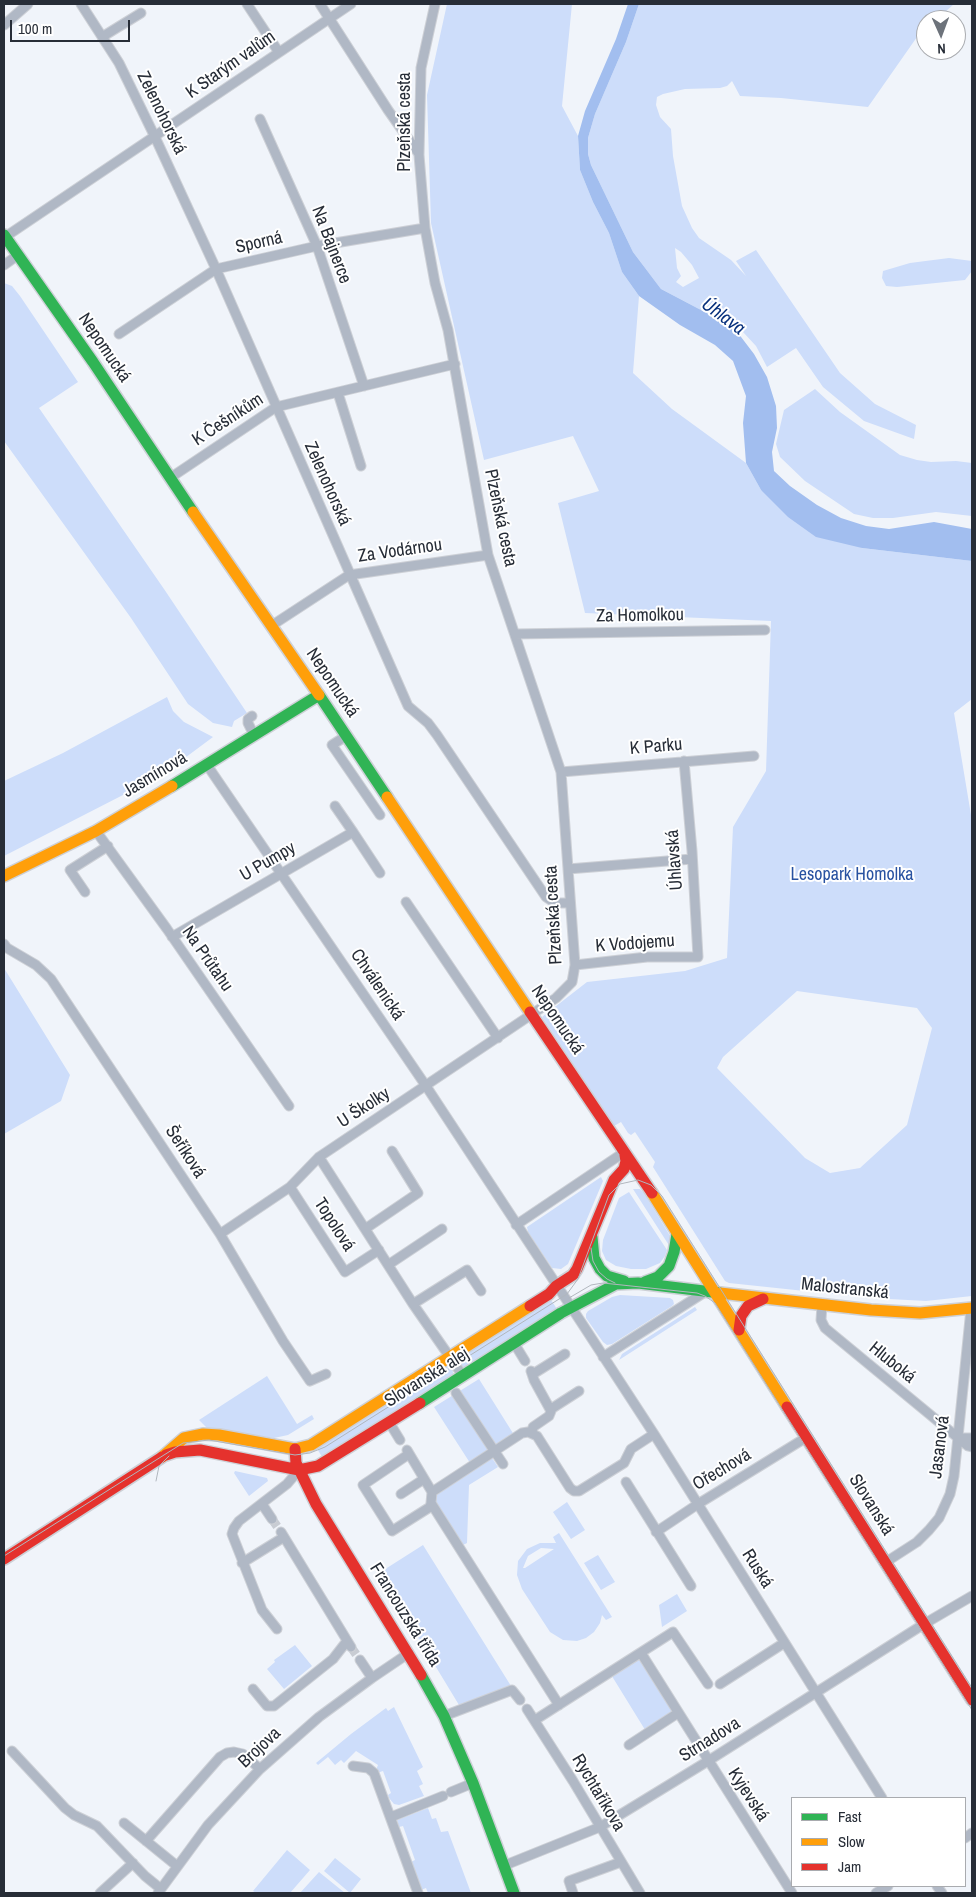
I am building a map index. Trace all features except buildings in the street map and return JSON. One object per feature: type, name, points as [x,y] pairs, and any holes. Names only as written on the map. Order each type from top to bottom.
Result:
[{"type":"main road","name":"Nepomucká","points":[[4,236],[93,362],[319,695],[638,1175]]},
{"type":"main road","name":"Jasmínová","points":[[4,876],[96,830],[207,765],[319,695]]},
{"type":"main road","points":[[618,1176],[627,1172],[638,1175],[677,1234],[669,1266],[654,1279],[635,1282],[611,1278],[600,1269],[593,1253],[593,1230],[614,1180],[624,1167],[624,1154]]},
{"type":"main road","name":"Slovanská alej","points":[[166,1456],[184,1438],[203,1434],[228,1436],[295,1449],[305,1447],[321,1439],[549,1294],[556,1286],[575,1272],[593,1230]]},
{"type":"main road","name":"Slovanská","points":[[677,1234],[711,1291],[739,1330],[972,1700]]},
{"type":"main road","name":"Slovanská alej","points":[[4,1559],[175,1452],[208,1450],[299,1470],[312,1468],[323,1463],[571,1308],[610,1287],[635,1282]]},
{"type":"main road","name":"Malostranská","points":[[635,1282],[822,1305],[920,1313],[972,1308]]},
{"type":"main road","points":[[739,1330],[741,1316],[748,1306],[759,1300],[772,1299]]},
{"type":"main road","points":[[295,1449],[295,1459],[299,1470]]},
{"type":"main road","name":"Francouzská třída","points":[[299,1470],[316,1504],[409,1653],[444,1716],[473,1783],[514,1893]]},
{"type":"street","points":[[4,25],[28,4]]},
{"type":"street","name":"Zelenohorská","points":[[81,4],[119,63],[155,137],[216,269],[408,706],[428,723],[437,735],[546,897],[559,903],[570,903]]},
{"type":"street","points":[[247,4],[278,51]]},
{"type":"street","points":[[320,4],[419,155]]},
{"type":"street","name":"K Starým valům","points":[[4,236],[155,137],[278,51],[351,4]]},
{"type":"street","name":"Plzeňská cesta","points":[[434,4],[421,68],[419,155],[425,228],[435,283],[455,364],[488,555],[561,772],[575,965],[572,982],[556,998],[532,1015]]},
{"type":"street","points":[[102,38],[142,13]]},
{"type":"street","name":"Na Bajnerce","points":[[260,119],[317,246],[364,386]]},
{"type":"street","name":"Sporná","points":[[119,334],[216,269],[317,246],[425,228]]},
{"type":"street","points":[[4,264],[18,255]]},
{"type":"street","name":"K Češníkům","points":[[170,478],[276,407],[455,364]]},
{"type":"street","points":[[338,393],[361,466]]},
{"type":"street","name":"Za Vodárnou","points":[[271,626],[349,575],[488,555]]},
{"type":"street","name":"Za Homolkou","points":[[515,634],[765,630]]},
{"type":"street","points":[[252,716],[248,719],[248,723],[254,735]]},
{"type":"street","points":[[346,736],[332,746],[380,815]]},
{"type":"street","name":"K Parku","points":[[561,772],[754,756]]},
{"type":"street","name":"Úhlavská","points":[[684,761],[698,957]]},
{"type":"street","name":"Chválenická","points":[[207,765],[426,1086],[556,1286]]},
{"type":"street","points":[[335,806],[380,873]]},
{"type":"street","name":"Na Průtahu","points":[[96,830],[290,1106]]},
{"type":"street","name":"U Pumpy","points":[[172,937],[353,832]]},
{"type":"street","points":[[85,892],[70,870],[108,846]]},
{"type":"street","points":[[568,868],[692,859]]},
{"type":"street","points":[[406,902],[498,1038]]},
{"type":"street","name":"Šeříková","points":[[4,944],[7,948],[36,965],[51,979],[220,1234],[283,1341],[310,1381],[326,1374]]},
{"type":"street","name":"K Vodojemu","points":[[575,965],[647,957],[698,957]]},
{"type":"street","name":"U Školky","points":[[220,1234],[290,1187],[319,1157],[532,1015]]},
{"type":"street","name":"Topolová","points":[[365,1229],[418,1193],[392,1151]]},
{"type":"street","points":[[516,1226],[624,1154]]},
{"type":"street","name":"Topolová","points":[[319,1157],[413,1304],[463,1376]]},
{"type":"street","name":"Topolová","points":[[290,1187],[345,1272],[379,1250]]},
{"type":"street","points":[[388,1265],[442,1229]]},
{"type":"street","points":[[413,1304],[467,1270],[481,1291]]},
{"type":"street","name":"Ruská","points":[[556,1286],[654,1434],[881,1797]]},
{"type":"street","points":[[603,1357],[711,1291]]},
{"type":"street","name":"Hluboká","points":[[822,1305],[821,1320],[824,1328],[958,1438],[972,1447]]},
{"type":"street","name":"Jasanová","points":[[886,1562],[924,1537],[939,1518],[947,1503],[952,1485],[972,1308]]},
{"type":"street","points":[[514,1343],[525,1361]]},
{"type":"street","points":[[551,1409],[532,1373],[566,1354]]},
{"type":"street","points":[[532,1432],[533,1427],[549,1416],[551,1409],[580,1391]]},
{"type":"street","points":[[456,1393],[502,1464]]},
{"type":"street","points":[[389,1422],[400,1440]]},
{"type":"street","points":[[432,1492],[522,1433],[532,1432],[537,1436],[570,1488],[576,1492],[624,1463],[631,1449],[654,1434]]},
{"type":"street","name":"Ořechová","points":[[656,1532],[807,1437]]},
{"type":"street","points":[[958,1438],[972,1438]]},
{"type":"street","points":[[431,1505],[392,1531],[363,1484],[408,1452],[432,1492],[431,1505],[560,1705]]},
{"type":"street","points":[[277,1629],[262,1610],[234,1542],[233,1531],[239,1521],[287,1484],[299,1470]]},
{"type":"street","points":[[401,1494],[424,1479]]},
{"type":"street","points":[[626,1482],[691,1586]]},
{"type":"street","points":[[262,1504],[272,1520]]},
{"type":"street","name":"Brojova","points":[[242,1562],[282,1535],[349,1644],[274,1706],[267,1706],[253,1689]]},
{"type":"street","name":"Strnadova","points":[[504,1866],[600,1827],[924,1624],[972,1596]]},
{"type":"street","points":[[535,1720],[673,1632],[708,1684]]},
{"type":"street","points":[[720,1684],[784,1643]]},
{"type":"street","name":"Brojova","points":[[160,1891],[208,1824],[260,1769],[319,1717],[409,1653]]},
{"type":"street","name":"Kyjevská","points":[[640,1654],[792,1893]]},
{"type":"street","points":[[360,1660],[372,1678]]},
{"type":"street","points":[[444,1716],[512,1690],[520,1700]]},
{"type":"street","name":"Rychtaříkova","points":[[527,1710],[535,1720],[640,1893]]},
{"type":"street","points":[[629,1745],[678,1713]]},
{"type":"street","points":[[12,1751],[65,1808],[74,1815],[97,1826],[160,1891]]},
{"type":"street","points":[[146,1842],[220,1758],[227,1753],[243,1754],[260,1769]]},
{"type":"street","points":[[353,1766],[368,1768],[374,1773],[418,1893]]},
{"type":"street","points":[[391,1817],[473,1783]]},
{"type":"street","points":[[124,1823],[177,1866]]},
{"type":"street","points":[[573,1893],[569,1881],[621,1862]]},
{"type":"street","points":[[100,1893],[132,1863]]},
{"type":"green space","name":"Lesopark Homolka","points":[[447,4],[572,4],[562,106],[578,136],[580,170],[593,202],[609,233],[622,272],[639,296],[633,373],[672,409],[746,463],[761,490],[862,548],[972,561],[972,699],[954,713],[972,821],[972,1296],[926,1301],[871,1298],[729,1283],[725,1281],[653,1167],[655,1162],[635,1132],[631,1135],[628,1133],[621,1122],[614,1126],[542,1017],[587,982],[685,971],[727,958],[733,827],[766,771],[771,621],[585,613],[558,503],[599,491],[573,436],[484,460],[431,223],[427,95]],"holes":[[[797,991],[917,1008],[932,1028],[907,1125],[860,1168],[830,1173],[805,1158],[717,1068],[723,1057]]]},
{"type":"green space","points":[[639,4],[954,4],[947,10],[916,10],[916,38],[868,107],[781,98],[740,96],[732,81],[727,86],[720,88],[685,89],[663,94],[657,97],[656,105],[660,117],[671,129],[673,156],[682,206],[699,238],[731,260],[746,276],[736,261],[756,250],[840,373],[875,404],[916,425],[914,439],[864,421],[823,387],[796,348],[767,367],[756,346],[730,318],[712,305],[720,320],[661,289],[633,252],[591,165],[588,154],[588,138],[595,114],[626,42]],"holes":[[[675,248],[692,265],[699,278],[683,287],[676,282],[681,276],[677,268]]]},
{"type":"green space","points":[[949,258],[972,261],[972,271],[965,280],[897,287],[886,286],[882,278],[883,271],[910,263]]},
{"type":"green space","points":[[4,283],[12,286],[20,296],[78,382],[39,408],[247,713],[234,721],[232,727],[213,723],[188,704],[131,618],[4,441]]},
{"type":"green space","points":[[815,389],[840,412],[900,455],[931,462],[956,461],[972,463],[972,516],[936,512],[893,518],[873,518],[854,514],[805,481],[780,457],[776,444],[784,410]]},
{"type":"green space","points":[[167,697],[173,711],[184,722],[213,737],[162,775],[4,856],[4,781],[63,753]]},
{"type":"green space","points":[[4,968],[70,1075],[61,1101],[4,1134]]},
{"type":"green space","points":[[601,1177],[603,1181],[568,1264],[561,1269],[552,1268],[528,1232],[527,1227]]},
{"type":"green space","points":[[633,1189],[640,1189],[644,1193],[672,1239],[672,1250]]},
{"type":"green space","points":[[629,1192],[667,1250],[660,1263],[646,1269],[616,1266],[606,1260],[602,1251],[603,1240],[619,1198]]},
{"type":"green space","points":[[620,1295],[670,1298],[674,1304],[612,1344],[607,1345],[586,1318],[586,1314],[612,1297]]},
{"type":"green space","points":[[549,1297],[559,1312],[466,1369],[461,1366],[458,1359],[459,1355]]},
{"type":"green space","points":[[695,1307],[697,1310],[619,1360],[622,1354]]},
{"type":"green space","points":[[444,1365],[452,1368],[454,1377],[324,1460],[316,1447]]},
{"type":"green space","points":[[267,1376],[297,1424],[312,1415],[314,1419],[288,1435],[274,1438],[207,1428],[199,1420]]},
{"type":"green space","points":[[479,1379],[516,1438],[490,1455],[498,1467],[469,1485],[467,1543],[459,1547],[431,1503],[432,1492],[472,1466],[434,1407]]},
{"type":"green space","points":[[235,1471],[267,1478],[268,1481],[249,1496],[234,1473]]},
{"type":"green space","points":[[567,1502],[585,1530],[571,1539],[553,1512]]},
{"type":"green space","points":[[559,1533],[612,1617],[606,1620],[602,1615],[600,1623],[594,1632],[586,1638],[577,1641],[563,1640],[550,1632],[522,1589],[517,1575],[518,1561],[527,1549],[540,1543],[556,1543],[553,1537]],"holes":[[[541,1548],[554,1549],[525,1568],[523,1568],[528,1556]]]},
{"type":"green space","points":[[423,1545],[511,1686],[459,1705],[379,1573]]},
{"type":"green space","points":[[598,1555],[615,1582],[601,1590],[584,1563]]},
{"type":"green space","points":[[677,1594],[687,1611],[662,1627],[659,1605]]},
{"type":"green space","points":[[295,1645],[312,1666],[284,1689],[267,1669],[275,1662],[274,1660]]},
{"type":"green space","points":[[641,1653],[678,1713],[647,1733],[610,1673]]},
{"type":"green space","points":[[394,1707],[423,1767],[417,1771],[423,1784],[419,1786],[424,1796],[399,1805],[394,1804],[389,1798],[388,1795],[391,1793],[383,1771],[377,1773],[378,1765],[356,1751],[344,1763],[341,1760],[335,1765],[328,1757],[318,1765],[316,1763],[386,1708],[388,1711]]},
{"type":"green space","points":[[428,1808],[432,1819],[436,1818],[441,1832],[448,1831],[471,1893],[428,1893],[426,1888],[421,1890],[411,1862],[415,1860],[403,1826],[399,1827],[397,1820]]},
{"type":"green space","points":[[287,1850],[310,1870],[290,1893],[256,1893],[253,1891]]},
{"type":"green space","points":[[335,1858],[361,1879],[350,1893],[324,1871]]},
{"type":"green space","points":[[319,1872],[345,1893],[300,1893]]},
{"type":"water","points":[[628,4],[639,4],[626,42],[595,114],[588,138],[588,154],[591,165],[633,252],[661,289],[720,320],[738,333],[754,354],[767,377],[776,406],[777,428],[772,452],[774,471],[790,486],[817,505],[841,518],[866,526],[889,529],[934,522],[972,529],[972,561],[862,548],[816,537],[788,517],[761,490],[746,463],[743,423],[746,396],[733,361],[715,345],[680,325],[639,296],[622,272],[609,233],[593,202],[580,170],[578,136],[585,111],[616,39]]},
{"type":"tunnel","points":[[272,1519],[281,1532]]},
{"type":"tunnel","points":[[351,1647],[360,1660]]},
{"type":"tram line","points":[[4,1556],[183,1443],[209,1440],[295,1455],[310,1453],[325,1447],[567,1294],[578,1279],[609,1195],[620,1184],[638,1180],[651,1185],[662,1196],[972,1688]]},
{"type":"tram line","points":[[591,1248],[593,1261],[599,1272],[615,1283]]},
{"type":"tram line","points":[[569,1298],[591,1285],[603,1283],[697,1293],[715,1303],[972,1710]]},
{"type":"tram line","points":[[156,1481],[159,1466],[169,1456]]},
{"type":"traffic: fast","points":[[4,235],[93,362],[193,512]]},
{"type":"traffic: fast","points":[[172,786],[319,695],[387,797]]},
{"type":"traffic: fast","points":[[645,1282],[658,1277],[669,1266],[677,1234]]},
{"type":"traffic: fast","points":[[592,1237],[594,1258],[600,1269],[607,1276],[624,1281]]},
{"type":"traffic: fast","points":[[420,1403],[561,1313],[616,1284],[638,1283],[720,1293]]},
{"type":"traffic: fast","points":[[421,1675],[444,1716],[473,1783],[514,1893]]},
{"type":"traffic: slow","points":[[193,512],[319,695]]},
{"type":"traffic: slow","points":[[4,876],[96,831],[172,786]]},
{"type":"traffic: slow","points":[[387,797],[530,1012]]},
{"type":"traffic: slow","points":[[652,1193],[787,1407]]},
{"type":"traffic: slow","points":[[720,1293],[871,1310],[920,1313],[972,1308]]},
{"type":"traffic: slow","points":[[162,1457],[184,1438],[203,1434],[219,1435],[295,1449],[311,1445],[530,1306]]},
{"type":"traffic: jam","points":[[530,1012],[652,1193]]},
{"type":"traffic: jam","points":[[530,1306],[549,1294],[556,1286],[573,1275],[577,1269],[614,1180],[624,1169],[625,1155]]},
{"type":"traffic: jam","points":[[739,1330],[741,1316],[748,1306],[763,1299]]},
{"type":"traffic: jam","points":[[166,1455],[175,1452],[200,1450],[299,1470],[318,1466],[420,1403]]},
{"type":"traffic: jam","points":[[787,1407],[972,1700]]},
{"type":"traffic: jam","points":[[295,1449],[296,1463],[316,1504],[421,1675]]},
{"type":"traffic: jam","points":[[4,1559],[162,1457]]},
{"type":"water label","name":"Úhlava","points":[[723,317]]}]
